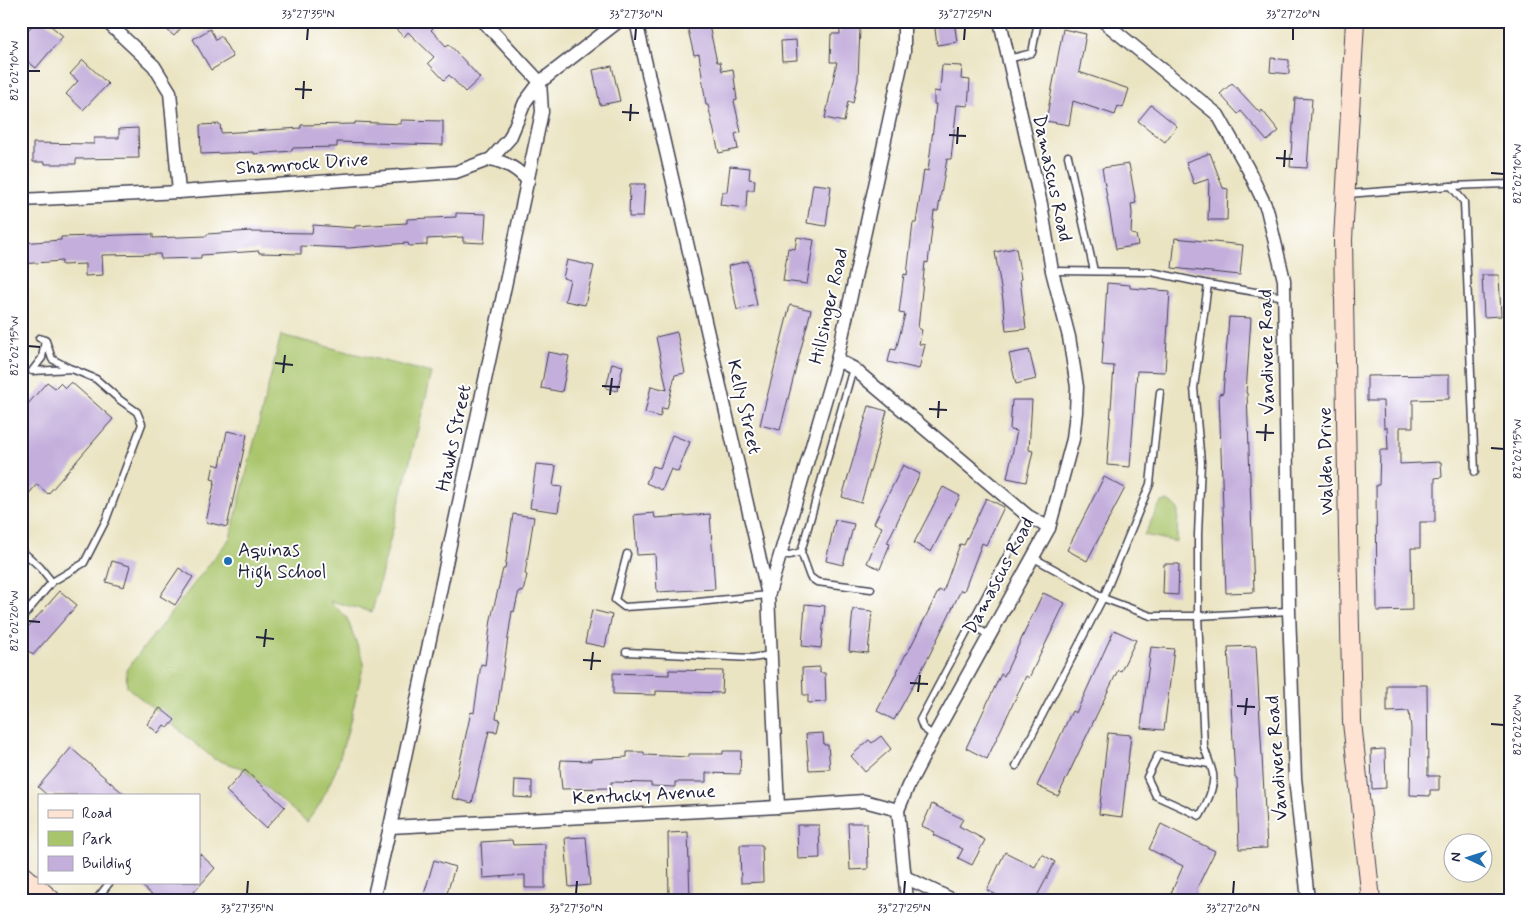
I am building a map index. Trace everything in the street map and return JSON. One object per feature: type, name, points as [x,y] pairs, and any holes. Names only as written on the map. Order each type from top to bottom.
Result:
[{"type":"street","points":[[106,21],[154,66],[170,92],[179,192]]},
{"type":"street","points":[[483,21],[540,82],[619,21]]},
{"type":"street","name":"Kelly Street","points":[[636,21],[768,595],[778,807]]},
{"type":"street","name":"Hillsinger Road","points":[[768,595],[837,360],[904,52],[903,21]]},
{"type":"street","name":"Damascus Road","points":[[906,900],[898,810],[908,786],[934,736],[1048,528],[1073,439],[1076,412],[1076,387],[1069,337],[1052,271],[1041,204],[1000,21]]},
{"type":"street","name":"Vandivere Road","points":[[1104,21],[1218,116],[1248,169],[1267,209],[1284,280],[1288,611],[1295,778],[1308,900]]},
{"type":"street","name":"Walden Drive","points":[[1355,21],[1343,240],[1352,722],[1371,900]]},
{"type":"street","name":"Shamrock Drive","points":[[21,200],[179,192],[456,172],[491,159],[510,138],[525,102],[540,82]]},
{"type":"street","name":"Hawks Street","points":[[374,900],[528,181],[542,112],[540,82]]},
{"type":"street","points":[[491,159],[504,162],[516,168],[528,181]]},
{"type":"street","points":[[837,360],[853,368],[1028,516],[1048,528]]},
{"type":"street","name":"Kentucky Avenue","points":[[390,827],[864,801],[898,810]]},
{"type":"street","points":[[21,873],[52,900]]},
{"type":"street","points":[[905,877],[953,900]]},
{"type":"lane","points":[[1008,59],[1032,53],[1038,21]]},
{"type":"lane","points":[[1068,156],[1094,271]]},
{"type":"lane","points":[[1346,194],[1506,184],[1510,182]]},
{"type":"lane","points":[[1451,186],[1464,202],[1475,472]]},
{"type":"lane","points":[[1052,271],[1151,272],[1285,297]]},
{"type":"lane","points":[[1208,284],[1194,388],[1201,462],[1198,535],[1198,616],[1204,747],[1213,776],[1207,803],[1200,816],[1156,796],[1147,778],[1158,756],[1209,764]]},
{"type":"lane","points":[[21,619],[52,582],[84,563],[106,520],[142,424],[137,412],[120,400],[96,378],[72,370],[52,359],[42,339],[42,358],[32,371],[72,370]]},
{"type":"lane","points":[[853,368],[801,552],[810,577],[817,582],[872,589]]},
{"type":"lane","points":[[1016,766],[1103,598],[1150,484],[1160,392]]},
{"type":"lane","points":[[934,736],[923,728],[920,720],[1028,516]]},
{"type":"lane","points":[[21,550],[40,567],[52,582]]},
{"type":"lane","points":[[780,556],[801,552]]},
{"type":"lane","points":[[627,554],[615,600],[624,607],[768,595]]},
{"type":"lane","points":[[1031,557],[1089,588],[1103,598],[1151,616],[1198,616],[1288,611]]},
{"type":"lane","points":[[971,624],[988,635]]},
{"type":"lane","points":[[626,652],[752,658],[771,655]]},
{"type":"lane","points":[[96,900],[108,884]]},
{"type":"green space","points":[[281,335],[432,373],[372,612],[330,601],[347,618],[364,663],[336,770],[320,804],[307,822],[244,769],[214,759],[127,687],[126,670],[230,538]]},
{"type":"green space","points":[[1167,501],[1178,509],[1177,542],[1144,535],[1161,502]]},
{"type":"building","points":[[36,21],[45,21],[63,36],[36,68],[21,56],[21,38]]},
{"type":"building","points":[[157,21],[187,21],[174,36]]},
{"type":"building","points":[[387,21],[426,21],[433,28],[431,30],[446,46],[449,44],[480,78],[465,92],[449,75],[444,80],[428,63],[434,57],[408,32],[404,37]]},
{"type":"building","points":[[686,21],[708,21],[717,62],[720,62],[722,71],[733,69],[737,100],[734,101],[741,132],[735,134],[738,149],[719,153],[708,105],[706,105],[699,54],[694,55]]},
{"type":"building","points":[[934,21],[954,21],[957,42],[937,45]]},
{"type":"building","points":[[840,27],[860,28],[858,79],[853,103],[848,101],[844,122],[825,118],[837,62],[830,62],[831,34],[840,34]]},
{"type":"building","points":[[210,29],[216,40],[221,36],[233,57],[211,70],[193,39]]},
{"type":"building","points":[[1063,29],[1086,34],[1079,72],[1129,89],[1123,108],[1118,106],[1115,115],[1073,101],[1069,125],[1046,121]]},
{"type":"building","points":[[796,40],[797,60],[782,61],[781,41]]},
{"type":"building","points":[[1271,58],[1289,60],[1289,74],[1270,72]]},
{"type":"building","points":[[83,60],[108,84],[83,110],[66,94],[78,81],[70,74]]},
{"type":"building","points":[[942,65],[962,66],[961,79],[970,80],[968,106],[957,105],[951,159],[947,159],[938,211],[934,211],[928,263],[925,262],[918,328],[922,330],[919,344],[925,345],[919,369],[888,362],[891,349],[896,350],[905,314],[899,313],[904,274],[907,275],[913,223],[916,223],[924,170],[928,171],[936,104],[934,104],[934,91],[940,92]]},
{"type":"building","points":[[612,66],[620,101],[600,105],[593,70]]},
{"type":"building","points":[[1232,83],[1260,113],[1262,110],[1279,131],[1267,141],[1241,111],[1238,114],[1220,94]]},
{"type":"building","points":[[1295,98],[1312,99],[1307,168],[1290,167]]},
{"type":"building","points":[[1151,105],[1177,126],[1165,142],[1138,121]]},
{"type":"building","points":[[401,120],[443,121],[443,145],[337,142],[337,147],[292,148],[292,151],[254,154],[254,152],[201,154],[200,125],[220,124],[221,133],[301,128],[301,125],[355,124],[355,122],[401,124]]},
{"type":"building","points":[[138,128],[139,158],[76,159],[76,164],[33,162],[33,143],[94,144],[94,138],[119,138],[119,129]]},
{"type":"building","points":[[1210,153],[1223,188],[1228,189],[1227,220],[1208,220],[1209,179],[1194,184],[1186,162]]},
{"type":"building","points":[[1129,164],[1136,203],[1131,204],[1131,234],[1136,235],[1138,245],[1116,249],[1102,168]]},
{"type":"building","points":[[730,166],[750,168],[749,179],[755,180],[754,190],[747,190],[746,208],[720,205],[722,192],[727,192]]},
{"type":"building","points":[[630,184],[645,184],[643,217],[629,217]]},
{"type":"building","points":[[813,184],[831,186],[826,226],[807,223]]},
{"type":"building","points":[[456,213],[486,214],[484,243],[463,242],[463,237],[427,239],[427,245],[409,246],[408,243],[349,248],[301,246],[301,254],[259,253],[259,251],[201,255],[201,258],[161,259],[160,254],[102,255],[103,275],[85,276],[85,264],[62,265],[62,261],[21,264],[21,243],[61,240],[61,237],[153,234],[153,238],[207,236],[207,234],[251,231],[312,233],[313,225],[355,228],[355,226],[407,223],[407,219],[456,217]]},
{"type":"building","points":[[797,237],[814,240],[807,284],[783,281],[788,248],[795,249]]},
{"type":"building","points":[[1175,238],[1243,245],[1240,275],[1172,268]]},
{"type":"building","points":[[1016,248],[1026,329],[1006,331],[995,252]]},
{"type":"building","points":[[567,260],[594,266],[585,305],[565,301],[570,280],[563,278]]},
{"type":"building","points":[[748,261],[757,305],[737,310],[728,266]]},
{"type":"building","points":[[1482,275],[1499,275],[1501,316],[1484,317]]},
{"type":"building","points":[[1107,283],[1130,285],[1130,288],[1170,291],[1165,372],[1137,371],[1130,467],[1107,465],[1114,366],[1102,365]]},
{"type":"building","points":[[790,305],[811,310],[780,430],[760,425]]},
{"type":"building","points":[[1229,317],[1251,318],[1246,393],[1254,592],[1226,593],[1219,394],[1223,393]]},
{"type":"building","points":[[677,332],[685,373],[675,375],[667,409],[662,408],[660,417],[645,413],[651,386],[667,390],[656,337]]},
{"type":"building","points":[[1029,350],[1036,379],[1016,384],[1009,354]]},
{"type":"building","points":[[548,352],[569,356],[562,392],[541,388]]},
{"type":"building","points":[[612,363],[623,366],[617,391],[606,388]]},
{"type":"building","points":[[1449,375],[1449,399],[1413,400],[1413,427],[1400,427],[1400,464],[1441,462],[1442,477],[1435,478],[1435,522],[1420,522],[1420,548],[1411,548],[1412,610],[1377,611],[1376,485],[1379,485],[1380,450],[1388,450],[1387,427],[1384,428],[1383,401],[1367,401],[1367,376]]},
{"type":"building","points":[[47,382],[55,388],[60,383],[65,388],[71,382],[113,419],[48,494],[37,484],[21,503],[21,412]]},
{"type":"building","points":[[1012,400],[1032,400],[1029,450],[1033,451],[1026,482],[1007,478],[1017,431],[1010,430]]},
{"type":"building","points":[[869,406],[887,411],[861,503],[842,497]]},
{"type":"building","points":[[227,431],[247,435],[227,527],[206,522],[215,480],[211,479],[214,464],[220,466]]},
{"type":"building","points":[[672,435],[690,442],[678,472],[671,469],[662,490],[646,483],[653,466],[660,468]]},
{"type":"building","points":[[536,464],[556,466],[553,486],[562,487],[558,512],[530,508]]},
{"type":"building","points":[[903,465],[920,474],[887,543],[890,544],[880,569],[867,563],[882,527],[874,523]]},
{"type":"building","points":[[1104,477],[1125,488],[1087,561],[1067,550]]},
{"type":"building","points":[[943,487],[960,496],[931,552],[914,543]]},
{"type":"building","points":[[986,498],[1004,507],[986,545],[982,543],[964,591],[961,590],[929,656],[894,720],[877,711],[939,590],[943,592],[960,544],[964,545]]},
{"type":"building","points":[[654,513],[655,518],[710,514],[715,589],[657,592],[655,554],[637,555],[634,515]]},
{"type":"building","points":[[513,514],[534,517],[525,574],[527,575],[523,592],[519,591],[514,612],[512,611],[496,718],[500,719],[497,732],[489,731],[472,803],[452,798],[471,712],[474,713],[481,664],[485,665],[491,619],[503,569],[505,569]]},
{"type":"building","points":[[835,520],[854,524],[843,565],[826,561]]},
{"type":"building","points":[[112,561],[130,566],[124,587],[106,582]]},
{"type":"building","points":[[1164,564],[1179,564],[1178,595],[1163,594]]},
{"type":"building","points":[[179,568],[193,577],[175,605],[160,596]]},
{"type":"building","points":[[60,591],[77,605],[33,655],[21,644],[21,635]]},
{"type":"building","points":[[1043,593],[1065,603],[1029,678],[1026,676],[987,759],[966,748],[1001,674],[1004,676]]},
{"type":"building","points":[[805,604],[825,606],[821,648],[802,646]]},
{"type":"building","points":[[853,609],[872,611],[868,653],[849,651]]},
{"type":"building","points":[[592,610],[612,615],[605,647],[585,643]]},
{"type":"building","points":[[1114,630],[1136,640],[1121,671],[1118,670],[1058,796],[1037,786],[1072,711],[1076,713]]},
{"type":"building","points":[[1256,646],[1267,848],[1239,849],[1237,778],[1235,778],[1228,647]]},
{"type":"building","points":[[1151,647],[1174,649],[1164,730],[1141,728]]},
{"type":"building","points":[[820,667],[820,673],[825,673],[826,702],[808,703],[808,695],[803,695],[802,668]]},
{"type":"building","points":[[669,670],[723,671],[722,693],[656,691],[656,695],[613,694],[613,673],[669,675]]},
{"type":"building","points":[[1387,685],[1427,685],[1428,776],[1439,776],[1439,790],[1430,790],[1430,796],[1410,795],[1411,728],[1409,711],[1387,712]]},
{"type":"building","points":[[160,708],[175,720],[168,728],[164,725],[158,733],[147,724]]},
{"type":"building","points":[[823,733],[824,745],[828,745],[830,769],[809,770],[806,734]]},
{"type":"building","points":[[1108,733],[1131,735],[1122,817],[1099,814]]},
{"type":"building","points":[[881,736],[891,749],[865,772],[851,756],[869,740],[872,743]]},
{"type":"building","points":[[71,748],[124,794],[46,794],[38,787]]},
{"type":"building","points":[[1385,749],[1386,788],[1372,789],[1371,750]]},
{"type":"building","points":[[723,751],[741,751],[740,774],[706,773],[706,782],[675,782],[675,787],[651,786],[651,783],[611,782],[611,788],[562,789],[561,760],[591,761],[591,759],[627,757],[627,752],[644,752],[644,755],[689,757],[689,754],[723,754]]},
{"type":"building","points":[[245,770],[285,807],[266,828],[226,791]]},
{"type":"building","points":[[515,780],[532,781],[532,798],[514,797]]},
{"type":"building","points":[[932,804],[963,819],[959,826],[985,840],[972,865],[958,858],[963,849],[933,835],[935,832],[922,826]]},
{"type":"building","points":[[848,823],[867,823],[868,869],[850,870]]},
{"type":"building","points":[[1161,824],[1215,851],[1193,900],[1168,900],[1183,866],[1149,849]]},
{"type":"building","points":[[797,825],[819,825],[820,858],[798,859]]},
{"type":"building","points":[[688,832],[690,900],[669,900],[668,833]]},
{"type":"building","points":[[586,837],[590,885],[569,887],[565,838]]},
{"type":"building","points":[[512,840],[513,845],[545,844],[545,888],[525,888],[525,875],[483,878],[481,842]]},
{"type":"building","points":[[740,845],[762,845],[763,882],[741,883]]},
{"type":"building","points":[[1005,852],[1035,867],[1042,854],[1055,862],[1035,900],[1006,900],[987,890]]},
{"type":"building","points":[[200,854],[215,868],[187,900],[157,900],[140,884],[200,884]]},
{"type":"building","points":[[434,860],[455,867],[445,900],[423,898]]},
{"type":"place","name":"Aquinas High School","points":[[228,561]]}]
